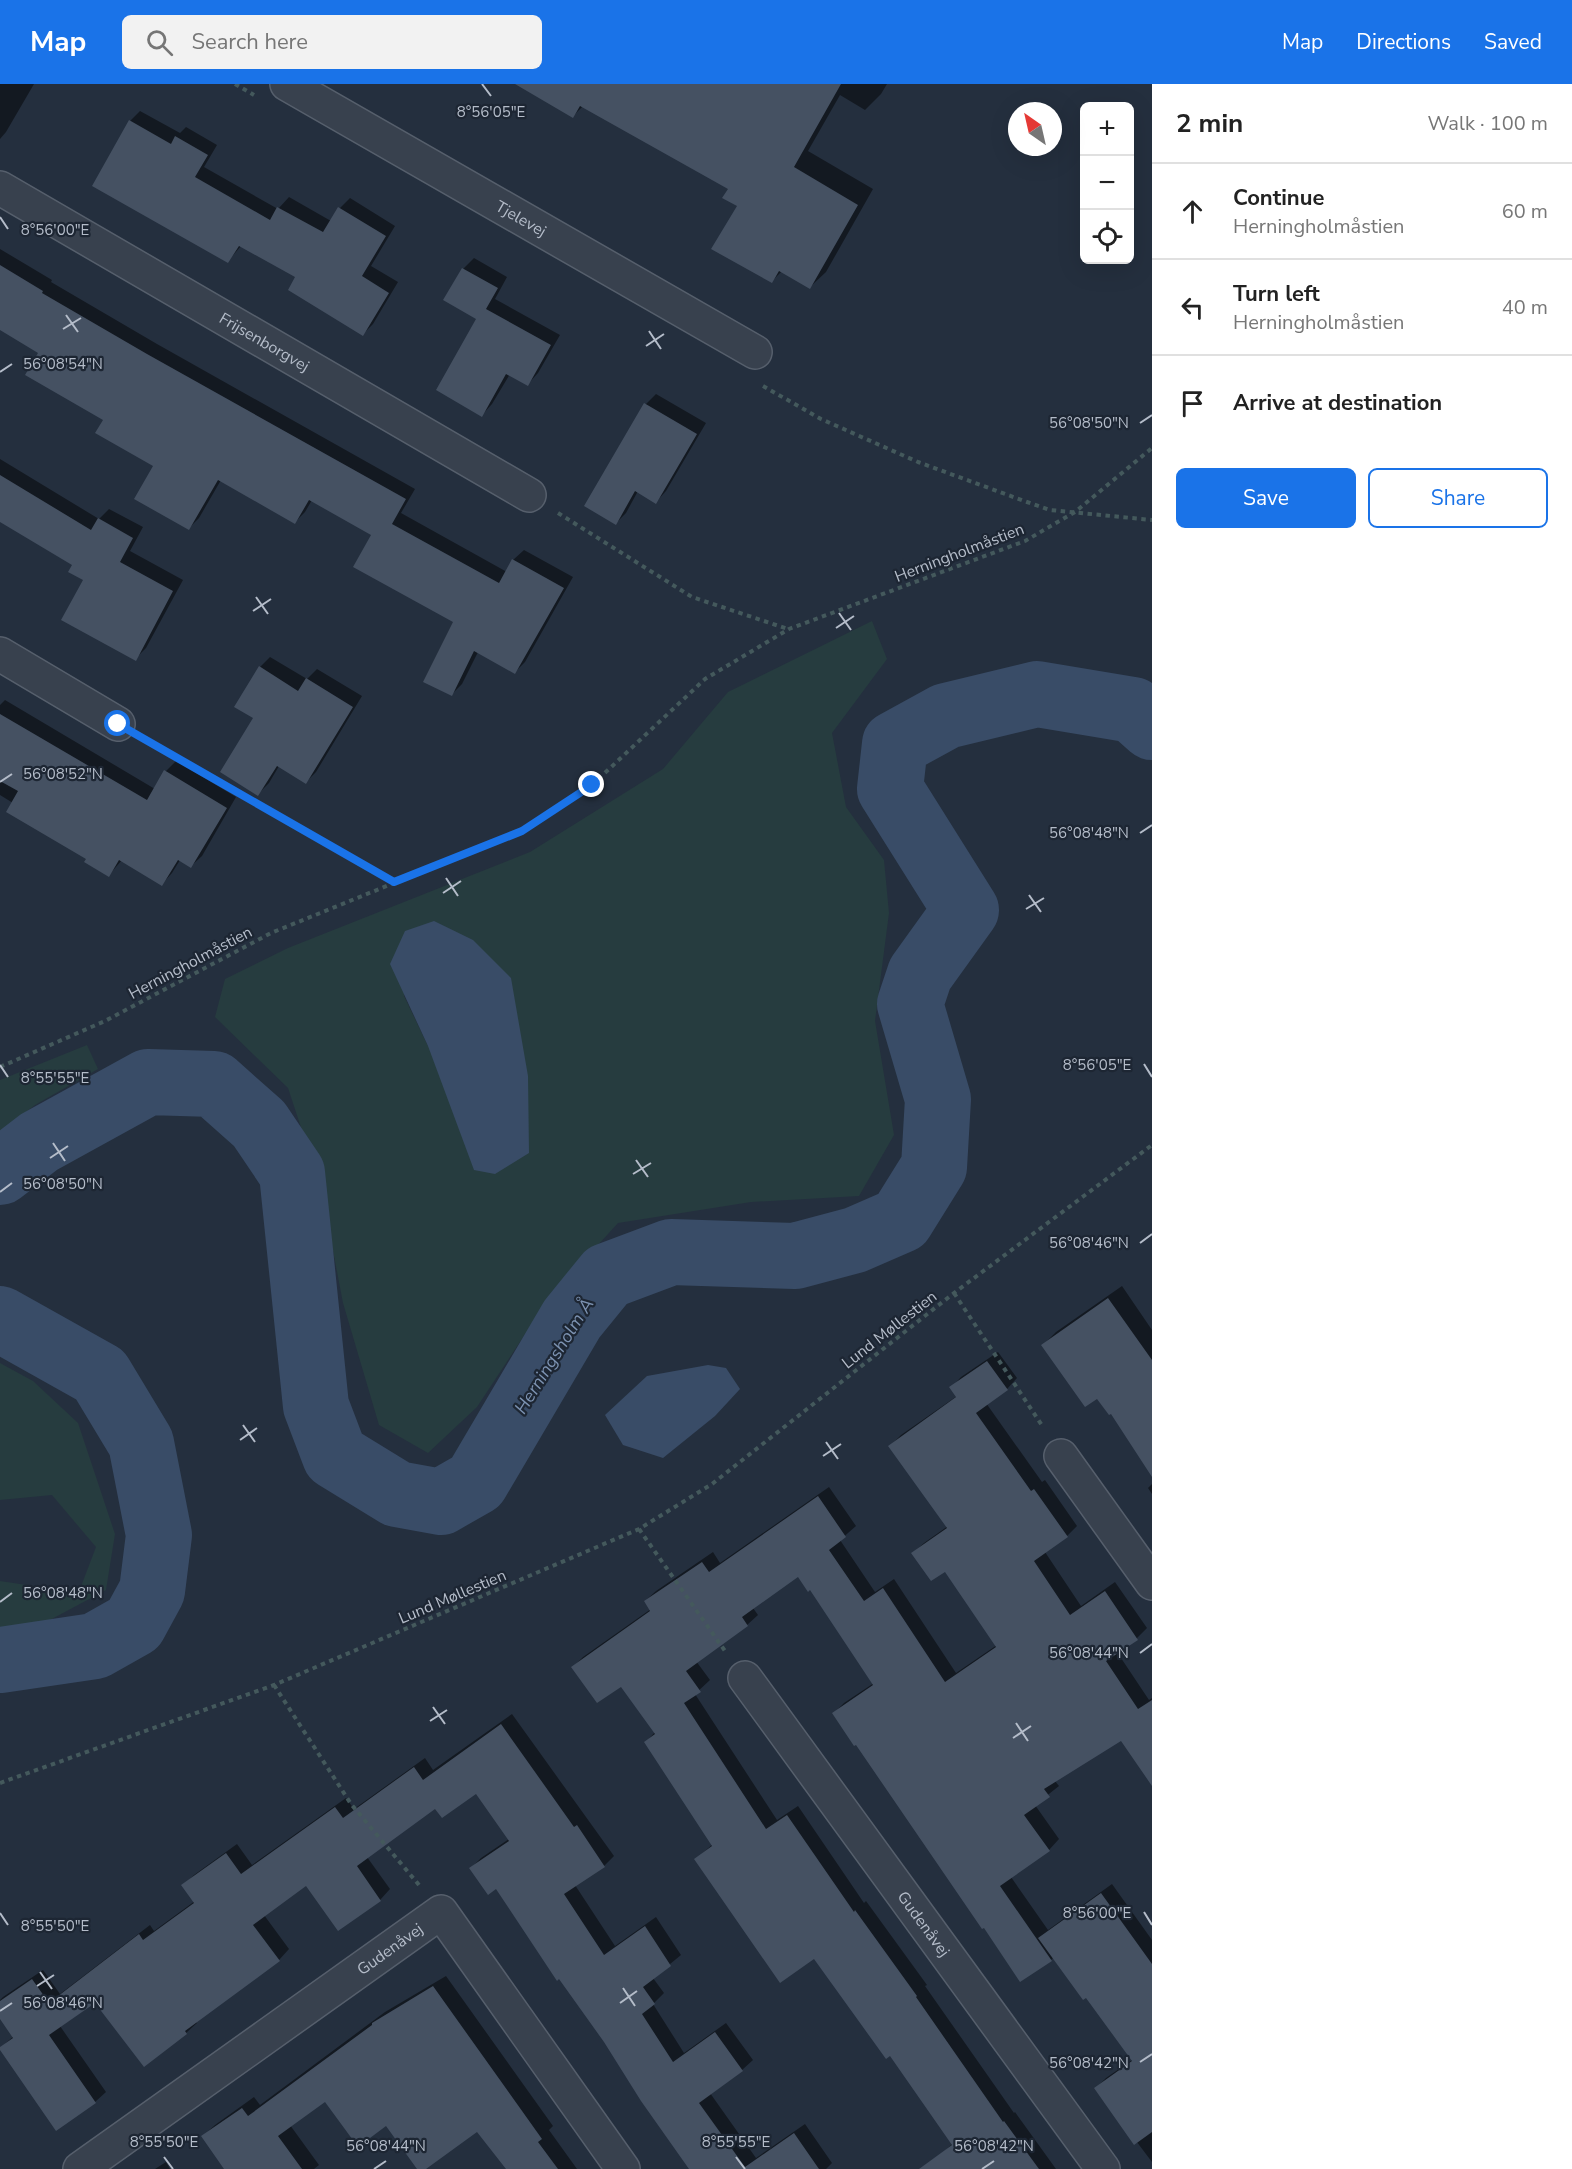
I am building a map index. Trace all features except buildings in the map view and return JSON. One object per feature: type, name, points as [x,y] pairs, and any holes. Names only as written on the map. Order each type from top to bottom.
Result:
[{"type":"street","name":"Tjelevej","points":[[287,84],[755,352]]},
{"type":"street","name":"Frijsenborgvej","points":[[0,188],[529,495]]},
{"type":"street","points":[[0,654],[118,724]]},
{"type":"street","points":[[1061,1456],[1152,1583]]},
{"type":"street","name":"Gudenåvej","points":[[745,1678],[1103,2169]]},
{"type":"street","points":[[441,1912],[623,2169]]},
{"type":"street","name":"Gudenåvej","points":[[80,2169],[441,1912]]},
{"type":"path","name":"Herningholmåstien","points":[[0,1067],[105,1021],[271,933],[522,831],[592,785],[705,679],[789,629],[1025,541],[1075,512],[1152,448]]},
{"type":"path","points":[[529,495],[692,597],[789,629]]},
{"type":"path","points":[[1075,512],[1152,520]]},
{"type":"path","points":[[118,724],[394,882]]},
{"type":"path","name":"Lund Møllestien","points":[[0,1783],[274,1684],[639,1529],[712,1484],[954,1293],[1152,1145]]},
{"type":"path","points":[[954,1293],[1061,1456]]},
{"type":"path","points":[[639,1529],[745,1678]]},
{"type":"path","points":[[274,1684],[351,1803],[441,1912]]},
{"type":"green space","points":[[872,621],[887,659],[832,733],[846,807],[884,860],[889,913],[875,1021],[894,1135],[859,1196],[751,1202],[618,1223],[547,1301],[477,1407],[428,1453],[379,1425],[343,1303],[321,1188],[288,1088],[215,1017],[225,979],[288,948],[530,852],[663,769],[728,692]],"holes":[[[405,931],[428,1046],[404,996]]]},
{"type":"green space","points":[[87,1045],[98,1069],[35,1105],[0,1132],[0,1080]]},
{"type":"green space","points":[[0,1363],[33,1381],[78,1423],[115,1534],[106,1590],[35,1628],[0,1629],[0,1581],[40,1587],[80,1589],[96,1547],[52,1495],[0,1500]]},
{"type":"water","points":[[434,921],[473,940],[511,978],[528,1076],[529,1153],[495,1174],[474,1170],[428,1046],[390,964],[405,931]]},
{"type":"water","points":[[708,1365],[726,1368],[740,1389],[715,1416],[663,1458],[623,1445],[605,1415],[647,1376]]},
{"type":"waterway","name":"Herningsholm Å","points":[[0,1172],[39,1142],[148,1082],[214,1084],[259,1124],[292,1173],[316,1406],[335,1456],[397,1494],[441,1502],[476,1482],[572,1319],[607,1276],[671,1252],[795,1256],[855,1240],[901,1220],[934,1167],[938,1099],[910,1004],[920,974],[966,910],[890,789],[895,744],[946,716],[1037,694],[1133,710],[1152,727]]},
{"type":"waterway","name":"Herningsholm Å","points":[[0,1319],[100,1375],[141,1443],[159,1535],[152,1591],[134,1624],[95,1646],[0,1660]]},
{"type":"route","points":[[118,724],[394,882],[522,831],[592,785]]}]
